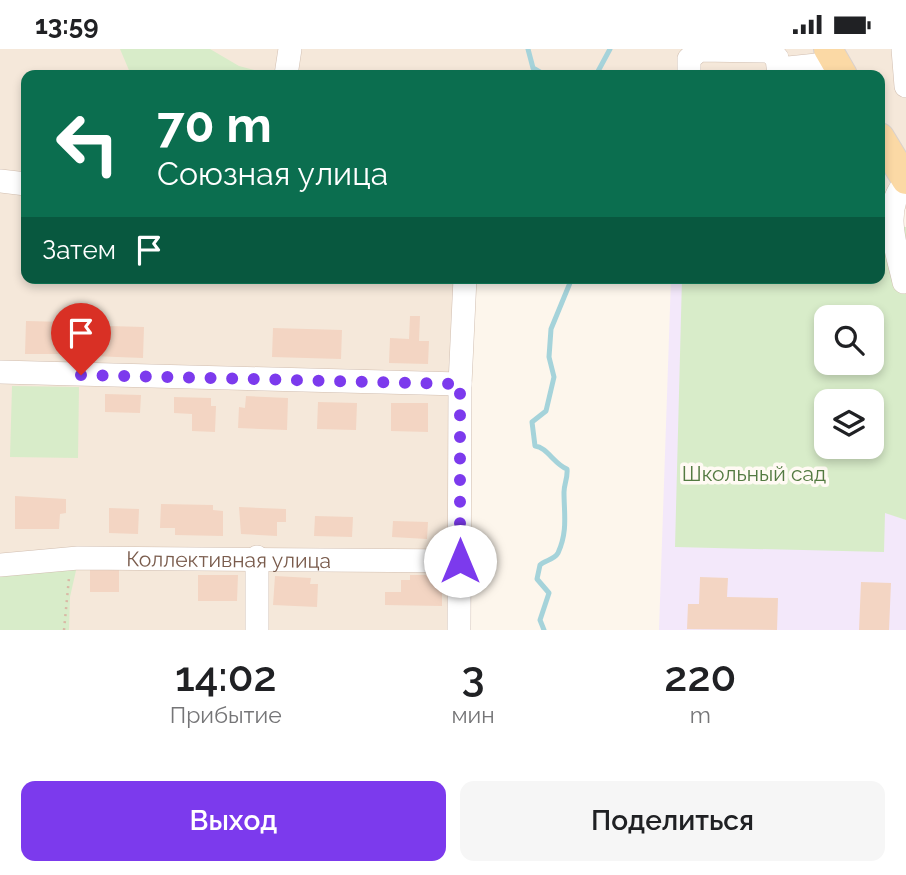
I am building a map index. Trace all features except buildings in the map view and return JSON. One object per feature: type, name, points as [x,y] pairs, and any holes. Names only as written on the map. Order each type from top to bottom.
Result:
[{"type":"main road","points":[[885,145],[905,176]]},
{"type":"street","points":[[287,70],[290,49]]},
{"type":"street","points":[[903,49],[906,86]]},
{"type":"street","points":[[689,70],[689,59],[699,50],[769,51],[778,58],[779,70]]},
{"type":"street","points":[[790,70],[836,62]]},
{"type":"street","points":[[904,282],[891,221],[893,202],[905,176]]},
{"type":"street","points":[[0,181],[21,183]]},
{"type":"street","points":[[459,630],[460,384],[464,284]]},
{"type":"street","points":[[0,372],[460,384]]},
{"type":"street","points":[[257,557],[257,630]]},
{"type":"street","name":"Коллективная улица","points":[[0,565],[78,558],[257,557],[460,561]]},
{"type":"path","points":[[64,630],[66,594],[78,558]]},
{"type":"shaded area","points":[[0,49],[906,49],[906,209],[885,208],[885,70],[21,70],[21,284],[461,284],[452,630],[0,630]]},
{"type":"shaded area","name":"Школьный сад","points":[[671,284],[881,284],[881,305],[814,305],[814,375],[883,375],[883,389],[814,389],[814,459],[884,459],[884,455],[885,512],[906,520],[906,630],[659,630]]},
{"type":"green space","points":[[120,49],[210,49],[239,66],[254,70],[129,70]]},
{"type":"green space","name":"Школьный сад","points":[[885,226],[906,227],[906,520],[885,513],[884,552],[675,547],[682,284],[885,284]]},
{"type":"green space","points":[[12,386],[79,387],[78,458],[10,457]]},
{"type":"green space","points":[[77,566],[70,597],[69,630],[0,630],[0,572]]},
{"type":"waterway","points":[[528,49],[533,68],[536,70]]},
{"type":"waterway","points":[[599,70],[610,49]]},
{"type":"waterway","points":[[544,630],[540,620],[549,593],[537,579],[540,565],[556,555],[561,545],[567,469],[543,449],[535,446],[532,422],[546,411],[554,377],[549,357],[551,329],[570,284]]},
{"type":"route","points":[[81,375],[460,384],[460,561]]}]
